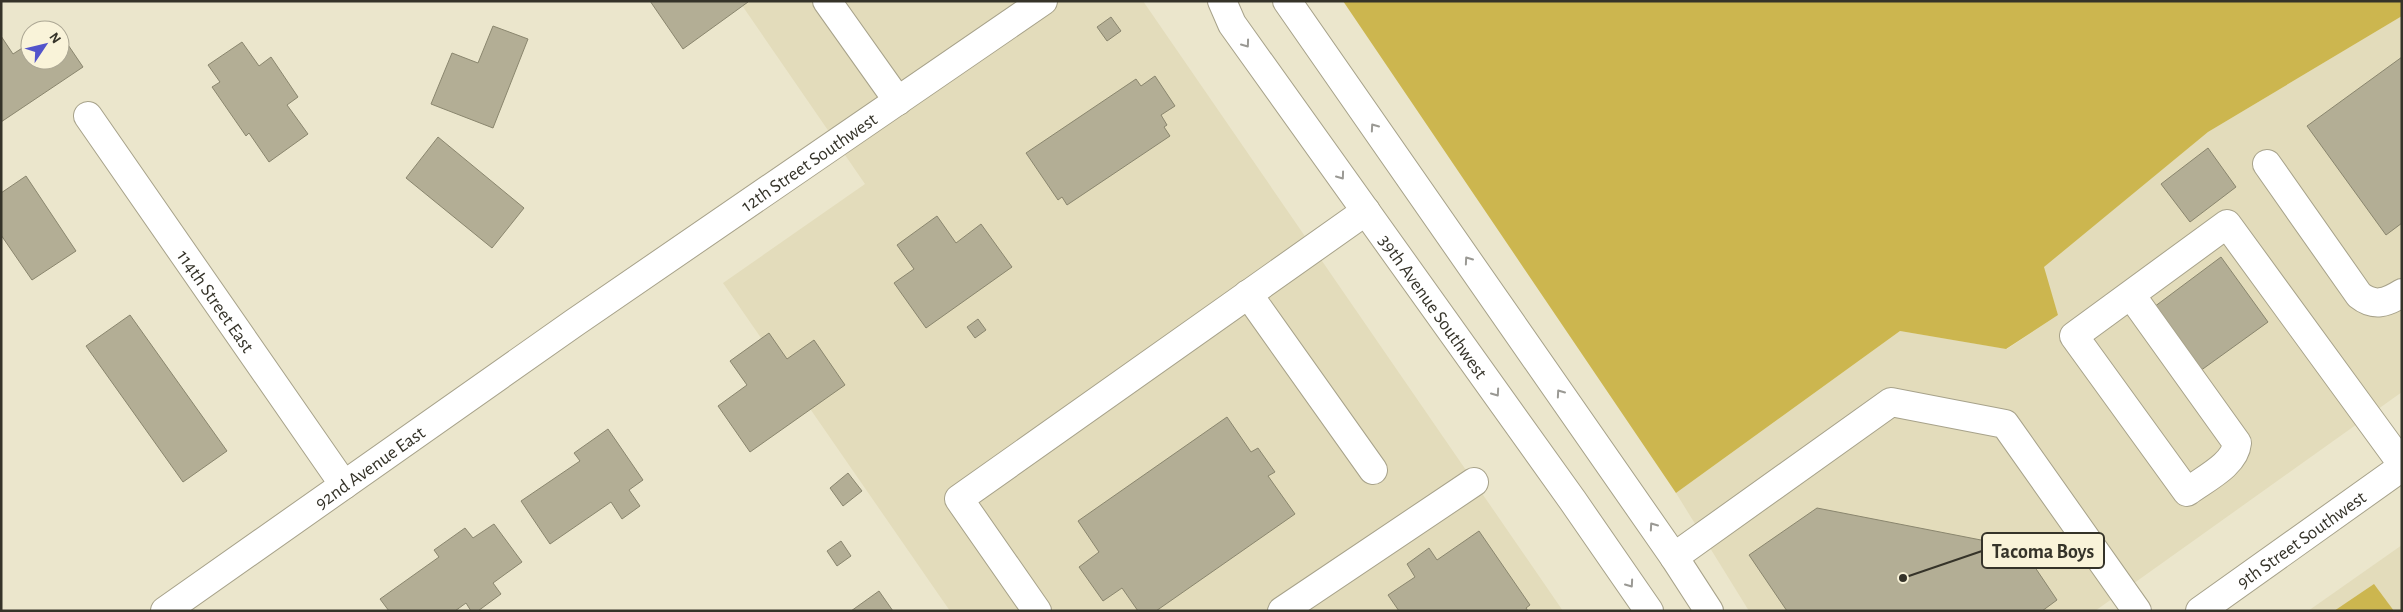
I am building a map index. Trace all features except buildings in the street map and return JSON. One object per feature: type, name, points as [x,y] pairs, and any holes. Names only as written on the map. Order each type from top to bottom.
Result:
[{"type":"main road","points":[[827,1],[898,101]]},
{"type":"main road","name":"12th Street Southwest","points":[[574,323],[1043,1]]},
{"type":"main road","name":"39th Avenue Southwest","points":[[1222,1],[1232,24],[1649,611]]},
{"type":"main road","points":[[1287,1],[1674,557],[1709,611]]},
{"type":"main road","name":"114th Street East","points":[[88,116],[344,486]]},
{"type":"main road","points":[[2267,164],[2359,295],[2368,302],[2378,304],[2402,293]]},
{"type":"main road","points":[[1037,611],[959,498],[1366,211]]},
{"type":"main road","points":[[2131,295],[2237,443],[2236,452],[2230,459],[2187,492],[2074,336],[2227,224],[2402,465]]},
{"type":"main road","points":[[1248,294],[1373,470]]},
{"type":"main road","name":"92nd Avenue East","points":[[165,611],[574,323]]},
{"type":"main road","points":[[1674,557],[1891,402],[2005,424],[2137,611]]},
{"type":"main road","name":"9th Street Southwest","points":[[2200,611],[2402,465]]},
{"type":"main road","points":[[1282,611],[1474,482]]},
{"type":"shaded area","points":[[739,1],[1143,1],[1563,611],[950,611],[723,283],[865,184]]},
{"type":"shaded area","points":[[1343,1],[2402,1],[2402,16],[2208,132],[2044,267],[2058,315],[2006,349],[1900,331],[1676,493]]},
{"type":"shaded area","points":[[2402,16],[2402,392],[2095,611],[1749,611],[1676,493],[1900,331],[2007,349],[2058,315],[2043,267],[2208,132]]},
{"type":"shaded area","points":[[2402,545],[2402,611],[2308,611]]},
{"type":"shaded area","points":[[2374,584],[2394,611],[2334,611]]},
{"type":"place","name":"Tacoma Boys","points":[[1903,578]]}]
